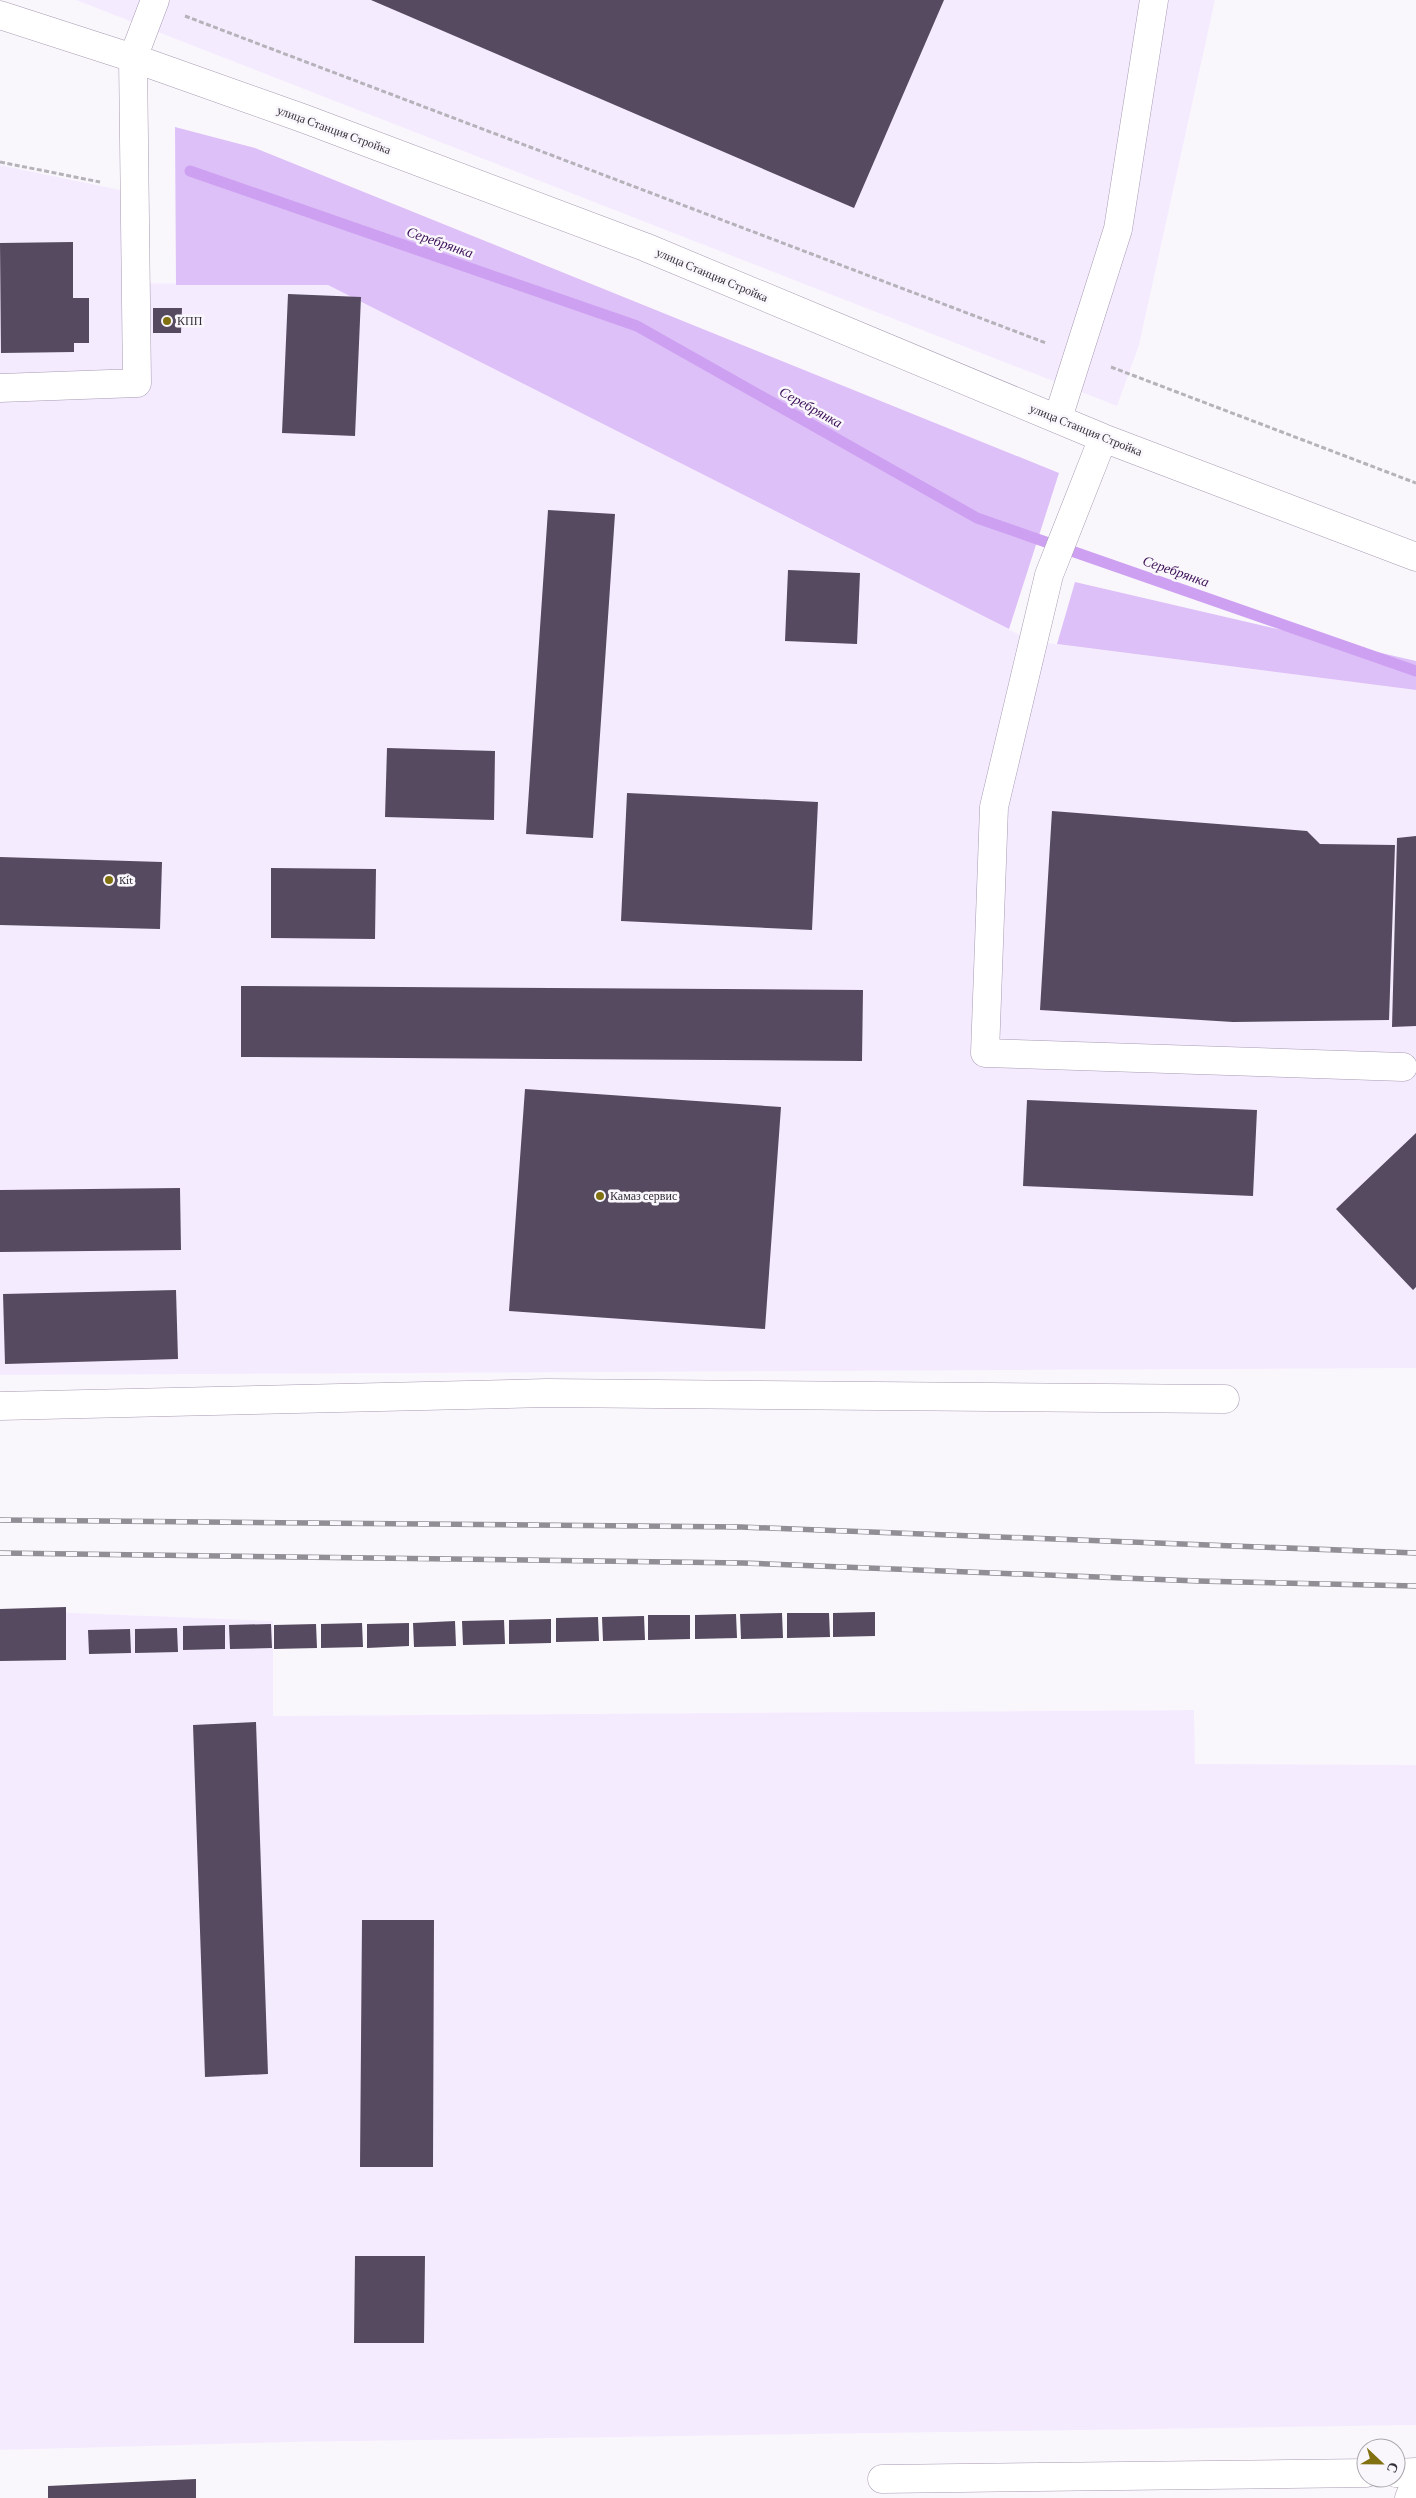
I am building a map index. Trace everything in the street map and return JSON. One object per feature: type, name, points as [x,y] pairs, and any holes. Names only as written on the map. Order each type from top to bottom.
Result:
[{"type":"street","points":[[1058,418],[1118,229],[1154,0]]},
{"type":"street","points":[[0,388],[138,383],[134,58],[155,2]]},
{"type":"street","name":"улица Станция Стройка","points":[[0,15],[134,58],[304,119],[645,247],[1103,438],[1416,556]]},
{"type":"street","points":[[1103,438],[1049,575],[994,807],[985,1053],[1403,1067]]},
{"type":"street","points":[[0,1406],[547,1393],[1225,1399]]},
{"type":"street","points":[[882,2479],[1356,2473]]},
{"type":"street","points":[[1409,2498],[1416,2481]]},
{"type":"path","points":[[155,2],[1416,483]]},
{"type":"path","points":[[0,162],[135,188]]},
{"type":"shaded area","points":[[76,0],[1215,0],[1139,345],[1117,406]]},
{"type":"shaded area","points":[[175,127],[255,148],[1059,473],[1009,629],[328,285],[176,285]]},
{"type":"shaded area","points":[[0,165],[125,191],[126,283],[328,285],[1032,641],[1416,690],[1416,1368],[0,1375]]},
{"type":"shaded area","points":[[1075,582],[1416,661],[1416,690],[1057,644]]},
{"type":"shaded area","points":[[0,1610],[273,1621],[273,1716],[1194,1710],[1195,1764],[1416,1765],[1416,2425],[290,2442],[0,2450]]},
{"type":"building","points":[[371,0],[944,0],[854,208]]},
{"type":"building","points":[[73,242],[73,298],[89,298],[89,343],[74,343],[74,352],[1,353],[0,243]]},
{"type":"building","points":[[288,294],[361,297],[355,436],[282,433]]},
{"type":"building","name":"КПП","points":[[153,308],[182,308],[181,333],[153,333]]},
{"type":"building","points":[[548,510],[615,514],[593,838],[526,834]]},
{"type":"building","points":[[788,570],[860,573],[857,644],[785,641]]},
{"type":"building","points":[[387,748],[495,751],[494,820],[385,817]]},
{"type":"building","points":[[627,793],[818,802],[812,930],[621,921]]},
{"type":"building","points":[[1052,811],[1307,831],[1320,844],[1395,845],[1389,1020],[1233,1022],[1040,1010]]},
{"type":"building","points":[[1416,836],[1416,1026],[1392,1027],[1397,838]]},
{"type":"building","points":[[0,857],[162,862],[160,929],[0,925]]},
{"type":"building","points":[[271,868],[376,869],[375,939],[271,938]]},
{"type":"building","points":[[241,986],[863,990],[862,1061],[241,1057]]},
{"type":"building","points":[[525,1089],[781,1107],[765,1329],[509,1311]]},
{"type":"building","points":[[1027,1100],[1257,1110],[1253,1196],[1023,1186]]},
{"type":"building","points":[[1416,1133],[1416,1287],[1413,1290],[1336,1209]]},
{"type":"building","points":[[180,1188],[181,1250],[0,1252],[0,1190]]},
{"type":"building","points":[[176,1290],[178,1359],[5,1364],[3,1294]]},
{"type":"building","points":[[66,1607],[66,1660],[0,1661],[0,1609]]},
{"type":"building","points":[[875,1612],[875,1636],[833,1637],[833,1613]]},
{"type":"building","points":[[782,1613],[783,1638],[741,1639],[740,1614]]},
{"type":"building","points":[[787,1613],[829,1613],[830,1637],[787,1638]]},
{"type":"building","points":[[736,1614],[737,1638],[695,1639],[695,1615]]},
{"type":"building","points":[[648,1615],[690,1615],[690,1639],[648,1640]]},
{"type":"building","points":[[644,1616],[645,1640],[603,1641],[602,1617]]},
{"type":"building","points":[[598,1617],[599,1641],[556,1642],[556,1618]]},
{"type":"building","points":[[551,1619],[551,1643],[509,1644],[509,1620]]},
{"type":"building","points":[[504,1620],[505,1644],[463,1645],[462,1621]]},
{"type":"building","points":[[455,1621],[456,1646],[414,1647],[413,1623]]},
{"type":"building","points":[[362,1623],[363,1647],[321,1648],[321,1624]]},
{"type":"building","points":[[409,1623],[409,1646],[367,1648],[367,1624]]},
{"type":"building","points":[[271,1624],[272,1648],[230,1649],[229,1625]]},
{"type":"building","points":[[316,1624],[317,1648],[274,1649],[274,1625]]},
{"type":"building","points":[[225,1625],[225,1649],[183,1650],[183,1626]]},
{"type":"building","points":[[177,1628],[178,1652],[135,1653],[135,1629]]},
{"type":"building","points":[[130,1629],[131,1653],[89,1654],[88,1630]]},
{"type":"building","points":[[256,1722],[268,2074],[205,2077],[193,1725]]},
{"type":"building","points":[[362,1920],[434,1920],[433,2167],[360,2167]]},
{"type":"building","points":[[355,2256],[425,2256],[424,2343],[354,2343]]},
{"type":"building","points":[[196,2479],[196,2498],[48,2498],[48,2486]]},
{"type":"waterway","name":"Серебрянка","points":[[190,171],[637,326],[977,518],[1416,671]]},
{"type":"railway","points":[[0,1520],[741,1527],[1416,1553]]},
{"type":"railway","points":[[0,1553],[743,1563],[1198,1581],[1416,1586]]},
{"type":"place","name":"КПП","points":[[167,321]]},
{"type":"place","name":"Kit","points":[[109,880]]},
{"type":"place","name":"Камаз сервис","points":[[600,1196]]}]
